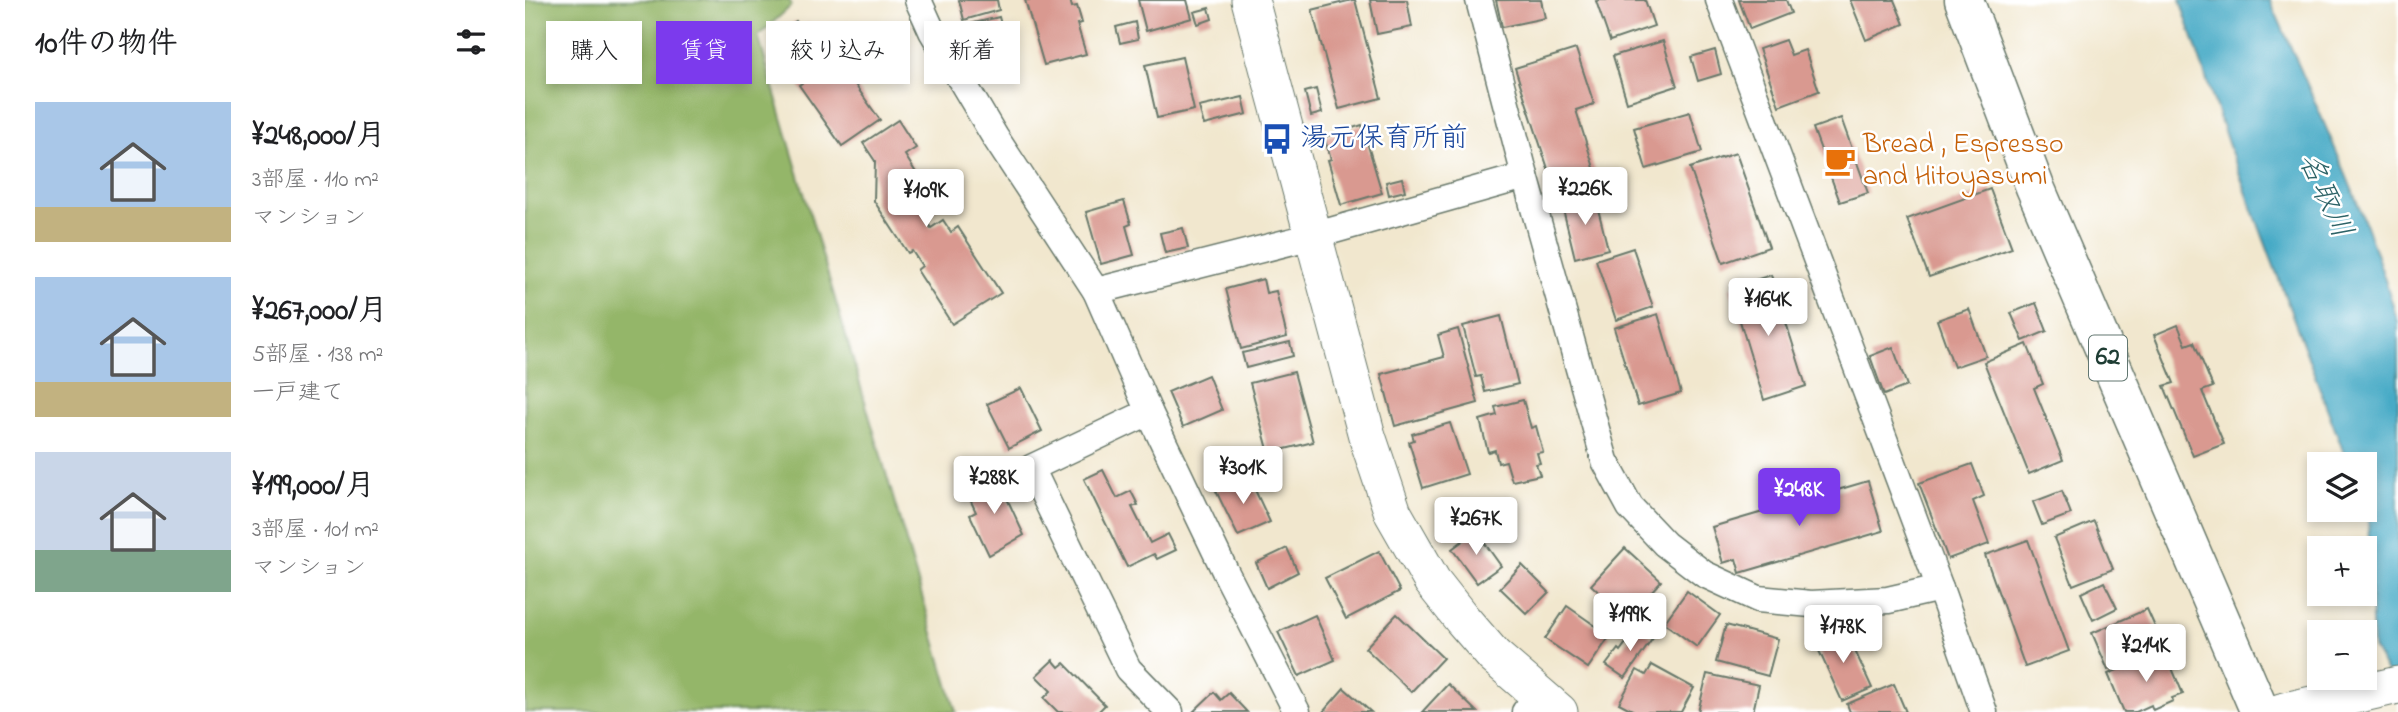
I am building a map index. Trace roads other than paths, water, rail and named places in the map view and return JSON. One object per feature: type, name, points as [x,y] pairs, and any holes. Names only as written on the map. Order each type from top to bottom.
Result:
[{"type":"main road","name":"62","points":[[1963,0],[2035,187],[2260,712]]},
{"type":"street","points":[[918,0],[932,31],[995,137],[1096,291],[1149,412],[1225,571],[1297,712]]},
{"type":"street","points":[[1250,0],[1367,436],[1393,513],[1432,581],[1462,620],[1541,707]]},
{"type":"street","points":[[1479,0],[1605,461],[1630,507],[1665,544],[1704,574],[1758,598],[1811,604],[1888,600],[1940,588]]},
{"type":"street","points":[[1719,0],[1984,712]]},
{"type":"street","points":[[1096,291],[1313,236],[1525,176]]},
{"type":"street","points":[[1149,412],[1031,468],[1128,669],[1170,712]]},
{"type":"street","points":[[2281,712],[2398,685]]},
{"type":"water","name":"名取川","points":[[2180,0],[2270,0],[2340,159],[2385,281],[2398,323],[2398,691],[2377,655],[2377,620],[2372,620],[2371,606],[2377,606],[2377,536],[2369,536],[2368,522],[2377,522],[2377,452],[2344,452],[2229,146]]},
{"type":"place","name":"湯元保育所前","points":[[1277,139]]},
{"type":"place","name":"Bread , Espresso and Hitoyasumi","points":[[1840,161]]}]
